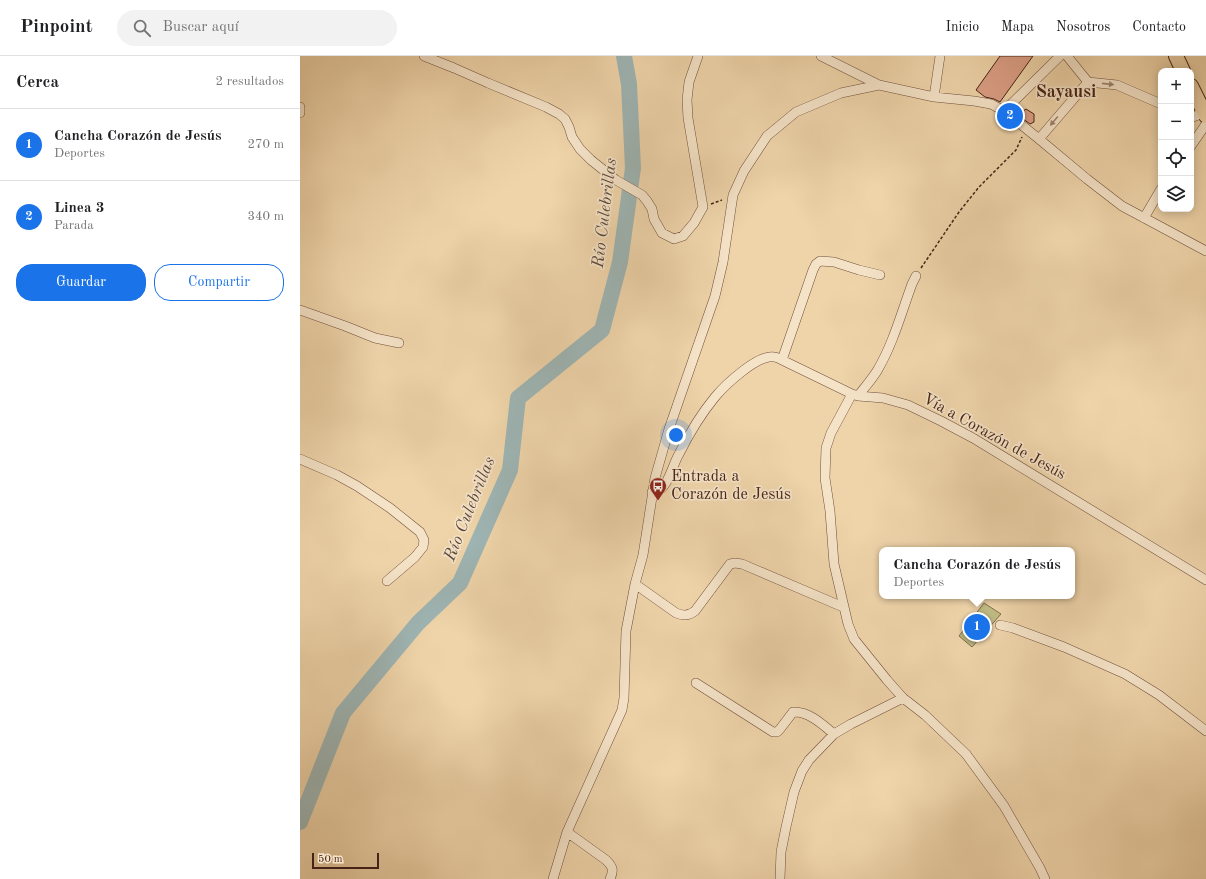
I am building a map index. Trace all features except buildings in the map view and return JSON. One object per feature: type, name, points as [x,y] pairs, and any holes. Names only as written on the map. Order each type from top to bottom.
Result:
[{"type":"main road","points":[[1176,56],[1182,68]]},
{"type":"main road","points":[[1194,93],[1202,112]]},
{"type":"street","points":[[424,56],[546,107],[559,114],[565,119],[572,137],[580,149],[616,180],[642,196],[652,209],[654,219],[662,233],[674,239],[683,236],[694,223],[704,207],[688,118],[687,100],[689,82],[698,56]]},
{"type":"street","points":[[821,56],[879,85],[934,97],[991,104],[1004,111],[1087,180],[1122,206],[1206,251]]},
{"type":"street","points":[[934,97],[940,56]]},
{"type":"street","points":[[1004,111],[1060,56]]},
{"type":"street","points":[[1067,56],[1088,82],[1117,85],[1158,103]]},
{"type":"street","points":[[1039,139],[1088,82]]},
{"type":"street","points":[[553,879],[567,832],[622,710],[624,698],[626,631],[642,555],[655,478],[669,429],[715,296],[723,262],[734,195],[744,171],[766,136],[796,112],[841,93],[879,85]]},
{"type":"street","points":[[300,106],[300,113]]},
{"type":"street","points":[[1193,140],[1202,112]]},
{"type":"street","points":[[1144,218],[1158,194]]},
{"type":"street","points":[[782,360],[816,264],[820,261],[834,262],[859,270],[880,274]]},
{"type":"street","points":[[916,276],[888,351],[877,372],[855,395],[831,433],[826,448],[825,478],[830,511],[834,564],[848,624],[854,639],[903,698],[925,715],[966,754],[1004,806],[1045,879]]},
{"type":"street","points":[[300,310],[375,338],[399,343]]},
{"type":"street","name":"Vía a Corazón de Jesús","points":[[652,492],[660,489],[665,484],[677,456],[701,416],[716,396],[736,376],[758,360],[773,356],[855,395],[883,398],[902,404],[941,421],[980,442],[1206,580]]},
{"type":"street","points":[[300,460],[337,475],[357,486],[390,508],[420,532],[424,540],[423,547],[415,557],[387,581]]},
{"type":"street","points":[[636,584],[676,613],[690,615],[695,611],[730,564],[735,563],[742,564],[844,607]]},
{"type":"street","points":[[1000,625],[1013,628],[1064,647],[1126,674],[1159,695],[1206,731]]},
{"type":"street","points":[[696,683],[773,732],[780,729],[794,712],[799,712],[807,715],[834,734]]},
{"type":"street","points":[[780,879],[781,852],[794,792],[802,771],[809,760],[834,734],[850,724],[903,698]]},
{"type":"street","points":[[567,832],[612,866],[613,872],[610,879]]},
{"type":"path","points":[[916,276],[959,212],[979,187],[1016,150],[1025,129]]},
{"type":"path","points":[[704,207],[734,195]]},
{"type":"shaded area","points":[[984,603],[1001,614],[972,647],[959,636]]},
{"type":"waterway","name":"Río Culebrillas","points":[[300,822],[343,713],[418,623],[460,583],[510,470],[518,398],[602,330],[620,262],[633,168],[629,84],[624,56]]},
{"type":"place","name":"Linea 3","points":[[1010,116]]},
{"type":"place","name":"Entrada a Corazón de Jesús","points":[[658,501]]},
{"type":"place","name":"Cancha Corazón de Jesús","points":[[977,627]]},
{"type":"district","name":"Sayausi","points":[[1066,92]]}]
